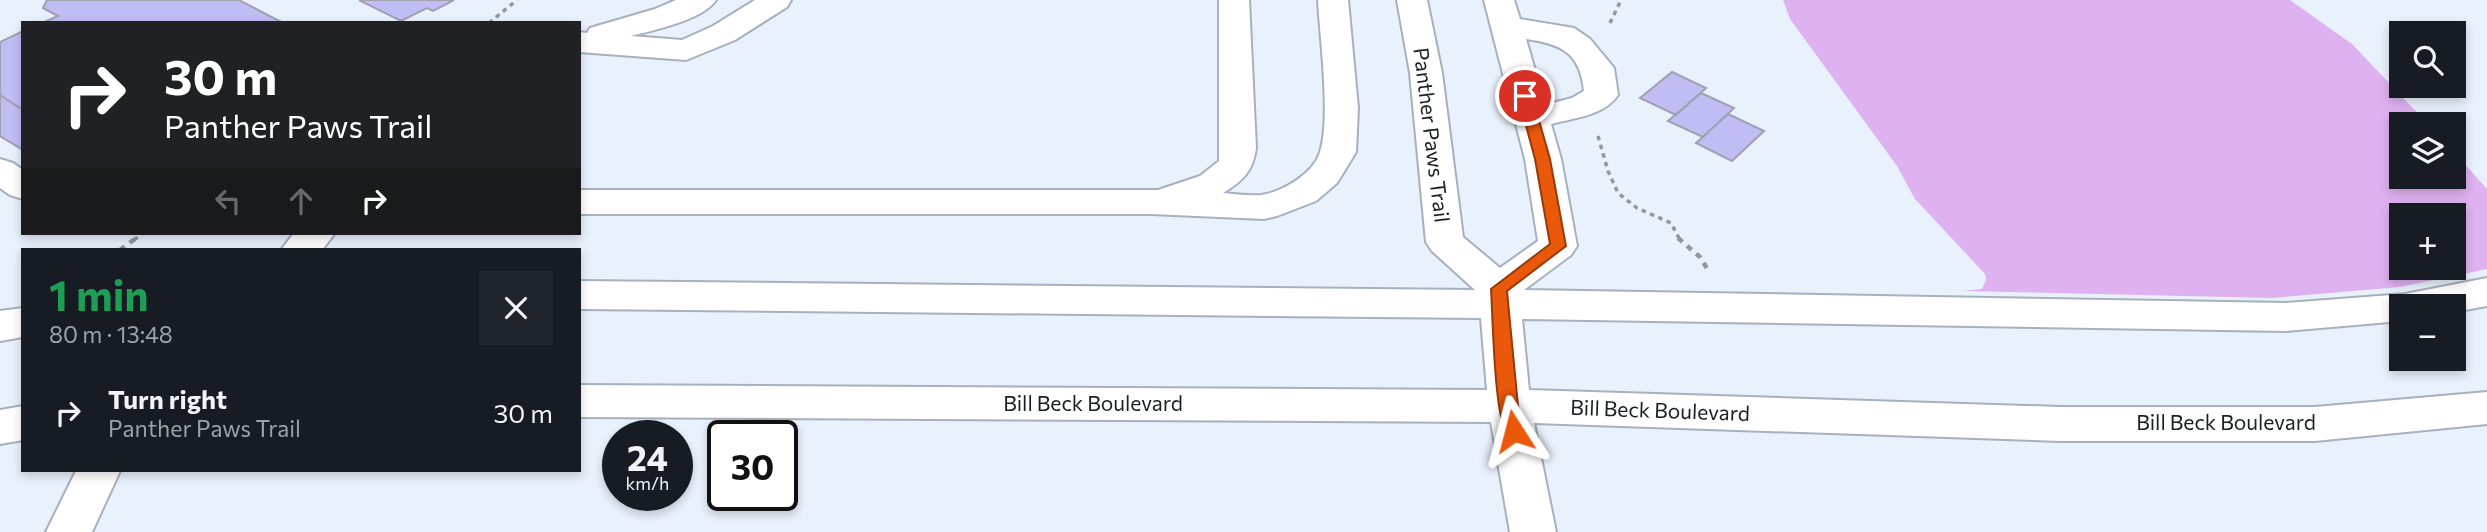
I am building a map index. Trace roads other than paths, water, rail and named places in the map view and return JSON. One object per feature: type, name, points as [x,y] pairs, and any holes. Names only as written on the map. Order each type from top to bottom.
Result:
[{"type":"street","points":[[581,41],[666,16],[701,0]]},
{"type":"street","points":[[581,42],[686,50],[724,33],[776,0]]},
{"type":"street","points":[[1151,202],[1213,184],[1236,165],[1238,148],[1234,0]]},
{"type":"street","points":[[581,202],[1151,202],[1264,207],[1303,193],[1324,175],[1338,152],[1340,119],[1333,0]]},
{"type":"street","name":"Panther Paws Trail","points":[[1412,0],[1426,73],[1445,242],[1500,296]]},
{"type":"street","points":[[1500,296],[1558,246],[1543,159],[1503,14]]},
{"type":"street","points":[[1503,14],[1563,35],[1579,46],[1598,68],[1601,95],[1584,105],[1531,118]]},
{"type":"street","points":[[0,171],[21,186]]},
{"type":"street","points":[[302,248],[314,235]]},
{"type":"street","points":[[2466,296],[2487,292]]},
{"type":"street","points":[[581,295],[1500,296],[2285,317],[2389,308]]},
{"type":"street","points":[[1500,296],[1509,406],[1533,532]]},
{"type":"street","points":[[0,326],[21,322]]},
{"type":"street","name":"Bill Beck Boulevard","points":[[581,401],[1509,406],[2060,424],[2315,424],[2487,408]]},
{"type":"street","points":[[0,426],[21,423]]},
{"type":"street","points":[[69,532],[98,472]]}]
